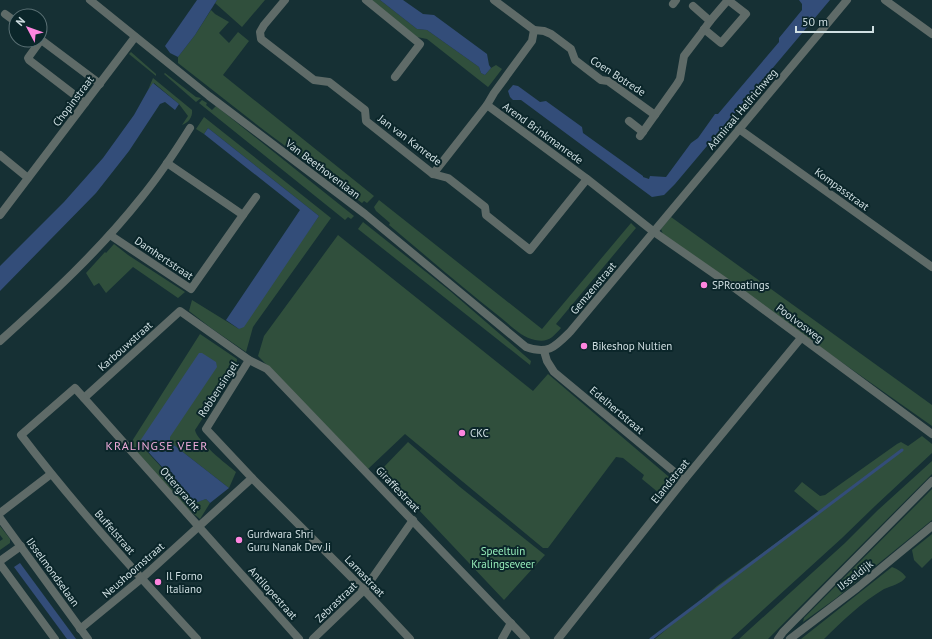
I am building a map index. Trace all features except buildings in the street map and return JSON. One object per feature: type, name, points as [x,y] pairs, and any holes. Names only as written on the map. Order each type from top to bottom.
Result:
[{"type":"street","name":"Van Beethovenlaan","points":[[90,0],[222,106],[365,214],[526,347],[544,351]]},
{"type":"street","name":"Jan van Kanrede","points":[[285,0],[264,25],[260,32],[261,39],[314,80],[329,82],[365,110],[366,120],[433,174],[448,178],[485,207],[486,215],[530,250],[587,179]]},
{"type":"street","points":[[366,0],[420,44],[395,77]]},
{"type":"street","points":[[487,105],[532,41],[534,30],[494,0]]},
{"type":"street","points":[[629,121],[642,134],[680,78],[684,56],[704,28],[728,0],[746,14],[721,42],[704,28]]},
{"type":"street","name":"Admiraal Helfrichweg","points":[[654,232],[847,0]]},
{"type":"street","points":[[885,0],[932,34]]},
{"type":"street","points":[[693,6],[710,21]]},
{"type":"street","name":"Coen Botrede","points":[[534,30],[544,31],[551,34],[571,49],[575,60],[601,80],[608,81],[655,114]]},
{"type":"street","name":"Chopinstraat","points":[[0,215],[136,37]]},
{"type":"street","points":[[48,46],[100,84]]},
{"type":"street","points":[[35,48],[28,58],[29,60],[85,103]]},
{"type":"street","name":"Arend Brinkmanrede","points":[[433,174],[487,105],[587,179],[654,232]]},
{"type":"street","points":[[0,341],[62,285],[110,235],[142,198],[190,128]]},
{"type":"street","name":"Kompasstraat","points":[[739,129],[932,267]]},
{"type":"street","points":[[0,155],[28,178]]},
{"type":"street","points":[[167,163],[243,215]]},
{"type":"street","name":"Damhertstraat","points":[[110,235],[191,289],[256,196]]},
{"type":"street","name":"Gemzenstraat","points":[[544,351],[552,349],[570,332],[654,232]]},
{"type":"street","name":"Poolvosweg","points":[[654,232],[736,289],[932,434]]},
{"type":"street","name":"Karbouwstraat","points":[[84,398],[180,311],[249,360]]},
{"type":"street","name":"Elandstraat","points":[[558,639],[684,480],[801,338]]},
{"type":"street","name":"Edelhertstraat","points":[[544,351],[547,361],[554,372],[684,480]]},
{"type":"street","name":"Robbensingel","points":[[249,360],[206,429],[252,478]]},
{"type":"street","name":"Giraffestraat","points":[[249,360],[267,369],[526,639]]},
{"type":"street","name":"Buffelstraat","points":[[84,398],[75,388],[21,435],[51,474],[141,579],[197,639]]},
{"type":"street","name":"Ottergracht","points":[[84,398],[198,527],[252,478]]},
{"type":"street","points":[[0,513],[51,474]]},
{"type":"street","name":"Lamastraat","points":[[252,478],[364,590],[410,639]]},
{"type":"street","points":[[778,639],[783,632],[932,481]]},
{"type":"street","name":"IJsselmondselaan","points":[[0,518],[88,639]]},
{"type":"street","name":"Zebrastraat","points":[[313,639],[364,590],[413,520]]},
{"type":"street","name":"IJsseldijk","points":[[790,639],[857,588],[932,526]]},
{"type":"street","name":"Neushoornstraat","points":[[80,629],[141,579],[198,527]]},
{"type":"street","name":"Antilopestraat","points":[[198,527],[299,639]]},
{"type":"street","points":[[21,546],[0,563],[55,639]]},
{"type":"street","points":[[502,639],[511,623]]},
{"type":"green space","points":[[217,0],[265,0],[242,27],[215,3]]},
{"type":"green space","points":[[370,0],[380,0],[417,29],[427,30],[479,67],[481,73],[485,75],[496,65],[502,69],[488,87],[427,39],[417,37]]},
{"type":"green space","points":[[211,10],[229,22],[219,33],[229,43],[238,32],[249,41],[223,75],[374,196],[367,203],[364,201],[362,203],[265,131],[178,63],[178,57],[195,35]]},
{"type":"green space","points":[[131,52],[156,74],[156,76],[129,54]]},
{"type":"green space","points":[[165,73],[196,97],[201,98],[196,102],[164,74]]},
{"type":"green space","points":[[153,78],[192,110],[191,117],[186,123],[182,125],[188,116],[179,104],[154,83],[148,90]]},
{"type":"green space","points":[[202,100],[207,103],[206,105],[212,110],[216,106],[354,216],[351,219],[348,217],[345,220],[199,103]]},
{"type":"green space","points":[[204,117],[331,218],[253,327],[246,352],[189,311],[192,300],[239,329],[319,216],[208,128],[204,134],[196,129]]},
{"type":"green space","points":[[379,200],[542,329],[631,223],[636,228],[556,324],[561,328],[547,340],[540,341],[525,337],[516,331],[389,225],[390,223],[376,211],[374,207]]},
{"type":"green space","points":[[671,217],[932,405],[932,426],[664,237],[661,229]]},
{"type":"green space","points":[[363,222],[450,291],[531,361],[530,365],[358,229]]},
{"type":"green space","points":[[338,235],[533,391],[548,374],[675,482],[666,494],[661,491],[659,493],[642,479],[644,475],[623,458],[616,457],[548,548],[543,548],[405,434],[368,469],[258,356],[264,336]]},
{"type":"green space","points":[[114,244],[128,255],[185,292],[178,298],[133,267],[106,293],[99,283],[94,286],[86,273]]},
{"type":"green space","points":[[200,334],[237,359],[236,367],[195,430],[206,446],[236,472],[229,488],[170,442],[170,437],[140,441],[141,445],[194,503],[206,499],[210,503],[200,519],[163,489],[127,449]]},
{"type":"green space","points":[[922,436],[932,444],[932,453],[842,538],[731,639],[655,639],[717,586],[819,512],[794,491],[802,482],[820,496],[825,495],[897,444],[901,442],[908,446]]},
{"type":"green space","name":"Speeltuin Kralingseveer","points":[[408,442],[460,487],[545,555],[504,600],[381,470]]},
{"type":"green space","points":[[932,461],[932,474],[768,639],[739,639],[845,543],[878,510]]},
{"type":"green space","points":[[932,489],[932,520],[835,599],[803,622],[804,618]]},
{"type":"green space","points":[[0,526],[10,539],[10,543],[0,550],[0,541],[3,539],[0,535]]},
{"type":"green space","points":[[932,534],[932,558],[922,568],[914,560],[912,550]]},
{"type":"green space","points":[[892,567],[900,571],[906,577],[899,583],[884,589],[860,606],[824,639],[801,639]]},
{"type":"water","points":[[197,0],[217,0],[195,35],[178,57],[170,53],[165,46]]},
{"type":"water","points":[[380,0],[403,0],[423,14],[434,15],[487,54],[491,68],[485,75],[481,73],[479,67],[427,30],[417,29]]},
{"type":"water","points":[[799,0],[830,0],[675,184],[664,195],[652,197],[521,100],[513,100],[508,91],[513,85],[518,86],[540,102],[546,101],[582,127],[583,133],[643,177],[649,179],[650,176],[666,177],[691,143],[698,138],[715,114],[718,114],[779,42],[779,38],[802,10],[802,4]]},
{"type":"water","points":[[153,83],[179,104],[175,110],[165,102],[160,104],[129,151],[96,193],[0,291],[0,266],[64,202],[103,158],[134,115]]},
{"type":"water","points":[[208,128],[319,216],[244,327],[239,329],[226,320],[300,210],[204,134]]},
{"type":"water","points":[[199,353],[202,353],[216,362],[217,367],[170,437],[170,442],[229,488],[210,503],[206,499],[195,503],[141,444],[140,441]]},
{"type":"water","points":[[20,563],[76,639],[67,639],[14,567]]},
{"type":"waterway","points":[[651,639],[902,450]]},
{"type":"place","name":"SPRcoatings","points":[[704,285]]},
{"type":"place","name":"Bikeshop Nultien","points":[[584,346]]},
{"type":"place","name":"CKC","points":[[462,433]]},
{"type":"place","name":"Gurdwara Shri Guru Nanak Dev Ji","points":[[239,540]]},
{"type":"place","name":"Il Forno Italiano","points":[[158,582]]},
{"type":"district","name":"KRALINGSE VEER","points":[[157,446]]}]
